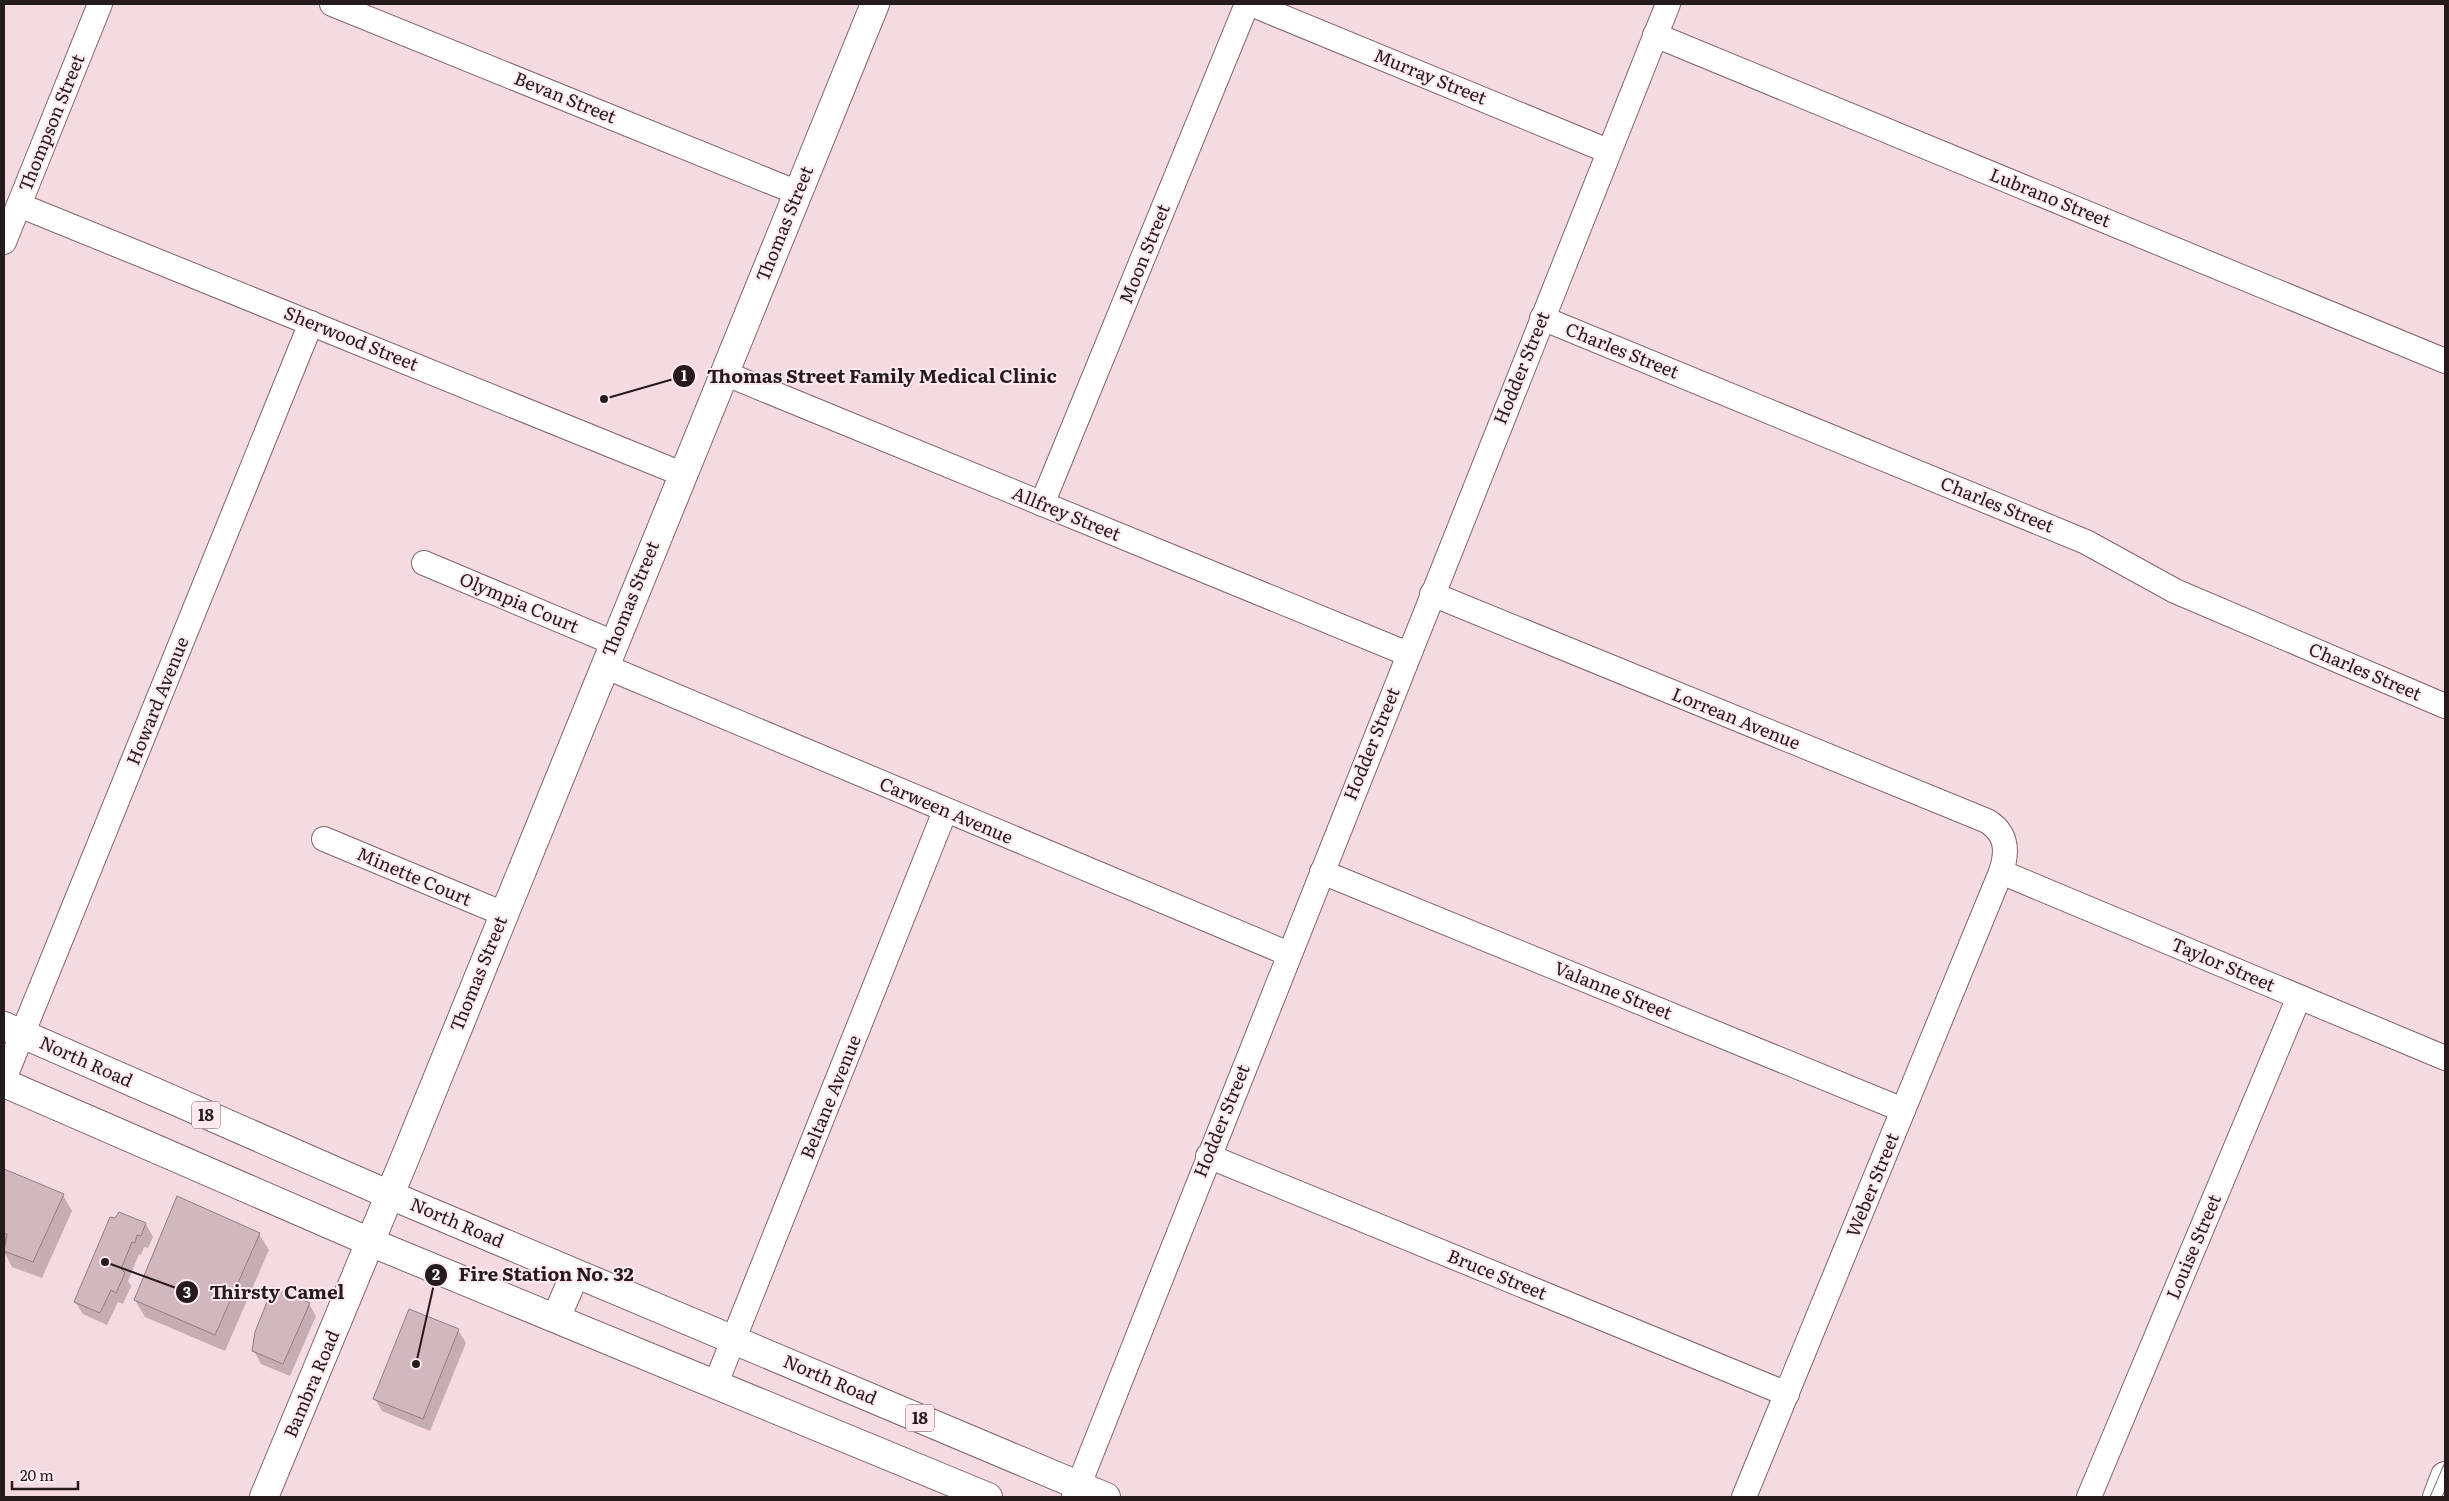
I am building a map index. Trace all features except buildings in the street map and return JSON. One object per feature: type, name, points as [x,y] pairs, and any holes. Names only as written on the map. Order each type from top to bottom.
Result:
[{"type":"main road","name":"Thomas Street","points":[[370,1242],[875,4]]},
{"type":"main road","name":"North Road","points":[[13,1030],[390,1195],[734,1339],[1076,1491],[1106,1497]]},
{"type":"main road","points":[[4,1081],[370,1242],[716,1383],[988,1497]]},
{"type":"main road","name":"Bambra Road","points":[[264,1497],[370,1242]]},
{"type":"main road","points":[[556,1318],[575,1274]]},
{"type":"main road","points":[[2436,1497],[2445,1476]]},
{"type":"street","name":"Thompson Street","points":[[4,242],[100,4]]},
{"type":"street","name":"Bevan Street","points":[[332,4],[798,193]]},
{"type":"street","name":"Murray Street","points":[[1249,4],[1608,151]]},
{"type":"street","name":"Moon Street","points":[[1042,504],[1249,4]]},
{"type":"street","name":"Hodder Street","points":[[1076,1491],[1668,4]]},
{"type":"street","name":"Lubrano Street","points":[[1655,35],[2445,360]]},
{"type":"street","name":"Sherwood Street","points":[[19,205],[682,474]]},
{"type":"street","name":"Charles Street","points":[[1542,318],[2086,542],[2175,592],[2445,706]]},
{"type":"street","name":"Howard Avenue","points":[[4,1081],[13,1030],[311,323]]},
{"type":"street","name":"Allfrey Street","points":[[724,373],[1408,654]]},
{"type":"street","name":"Olympia Court","points":[[424,563],[609,655]]},
{"type":"street","name":"Lorrean Avenue","points":[[1432,594],[1987,821],[1997,829],[2006,847],[2001,872]]},
{"type":"street","name":"Carween Avenue","points":[[609,655],[945,811],[1289,954]]},
{"type":"street","name":"Beltane Avenue","points":[[716,1383],[945,811]]},
{"type":"street","name":"Minette Court","points":[[324,839],[504,914]]},
{"type":"street","name":"Valanne Street","points":[[1322,872],[1903,1110]]},
{"type":"street","name":"Taylor Street","points":[[2001,872],[2445,1058]]},
{"type":"street","name":"Weber Street","points":[[1744,1497],[2001,872]]},
{"type":"street","name":"Louise Street","points":[[2089,1497],[2299,997]]},
{"type":"street","name":"Bruce Street","points":[[1208,1156],[1787,1394]]},
{"type":"tram line","points":[[2430,1497],[2445,1462]]},
{"type":"tram line","points":[[2442,1497],[2445,1490]]},
{"type":"place","name":"Thomas Street Family Medical Clinic","points":[[604,399]]},
{"type":"place","name":"Thirsty Camel","points":[[105,1262]]},
{"type":"place","name":"Fire Station No. 32","points":[[416,1364]]}]
